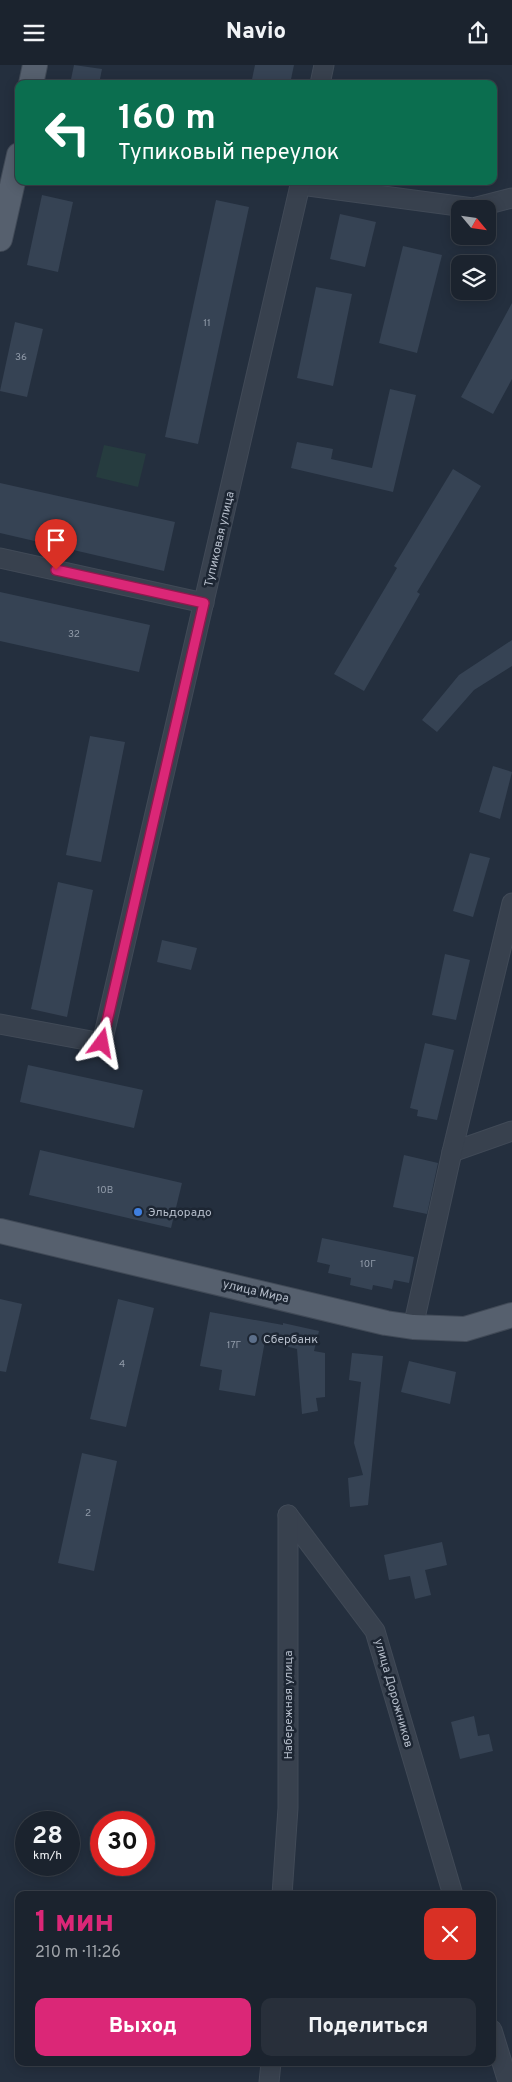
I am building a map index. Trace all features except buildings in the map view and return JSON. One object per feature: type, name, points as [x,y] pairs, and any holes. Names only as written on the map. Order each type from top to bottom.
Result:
[{"type":"main road","points":[[32,80],[35,65]]},
{"type":"main road","points":[[0,239],[15,173]]},
{"type":"main road","name":"улица Мира","points":[[0,1231],[386,1323],[413,1327],[465,1329],[512,1315]]},
{"type":"street","points":[[321,80],[324,65]]},
{"type":"street","name":"Тупиковая улица","points":[[0,1024],[102,1043],[301,185]]},
{"type":"street","points":[[315,185],[473,208],[512,198]]},
{"type":"street","points":[[0,558],[204,603]]},
{"type":"street","points":[[413,1327],[452,1152],[512,903]]},
{"type":"street","points":[[452,1152],[512,1131]]},
{"type":"street","name":"Набережная улица","points":[[282,1891],[288,1808],[288,1515]]},
{"type":"street","name":"улица Дорожников","points":[[288,1515],[375,1631],[452,1891]]},
{"type":"street","points":[[496,2043],[508,2082]]},
{"type":"street","points":[[269,2082],[271,2066]]},
{"type":"green space","points":[[104,445],[146,454],[138,487],[96,477]]},
{"type":"place","name":"Эльдорадо","points":[[138,1212]]},
{"type":"place","name":"Сбербанк","points":[[253,1339]]},
{"type":"route","points":[[56,570],[204,603],[102,1043]]}]
